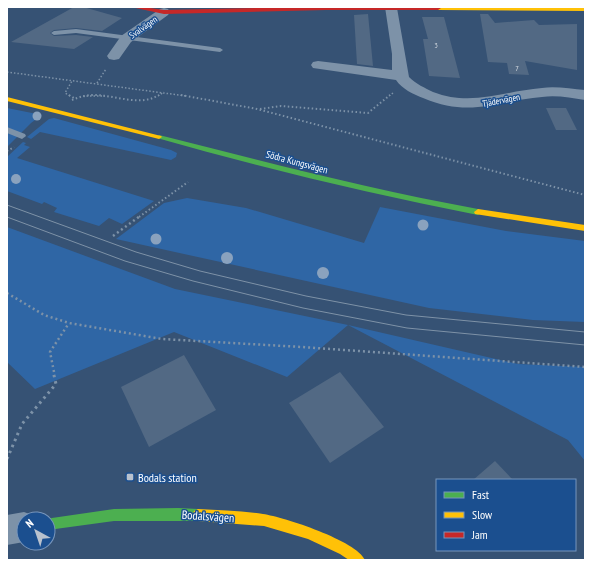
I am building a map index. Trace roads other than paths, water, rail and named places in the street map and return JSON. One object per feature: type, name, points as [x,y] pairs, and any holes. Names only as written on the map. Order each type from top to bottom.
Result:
[{"type":"street","points":[[134,7],[164,12]]},
{"type":"street","name":"Svalvägen","points":[[114,56],[129,37],[164,12],[324,8],[585,9]]},
{"type":"street","points":[[391,8],[403,79]]},
{"type":"street","name":"Tjädervägen","points":[[318,65],[403,79],[431,97],[449,102],[484,104],[536,92],[557,92],[585,95]]},
{"type":"street","name":"Södra Kungsvägen","points":[[7,100],[65,112],[366,190],[479,212],[585,228]]},
{"type":"street","name":"Bodalsvägen","points":[[56,523],[114,515],[178,514],[264,520],[310,533],[345,549],[359,560]]},
{"type":"lane","points":[[54,33],[76,30],[220,50]]},
{"type":"lane","points":[[7,130],[22,136]]},
{"type":"tram line","points":[[7,205],[136,252],[200,271],[306,296],[406,315],[585,332]]},
{"type":"tram line","points":[[7,217],[125,261],[193,281],[303,308],[407,328],[585,345]]},
{"type":"place","name":"Bodals station","points":[[130,477]]}]
